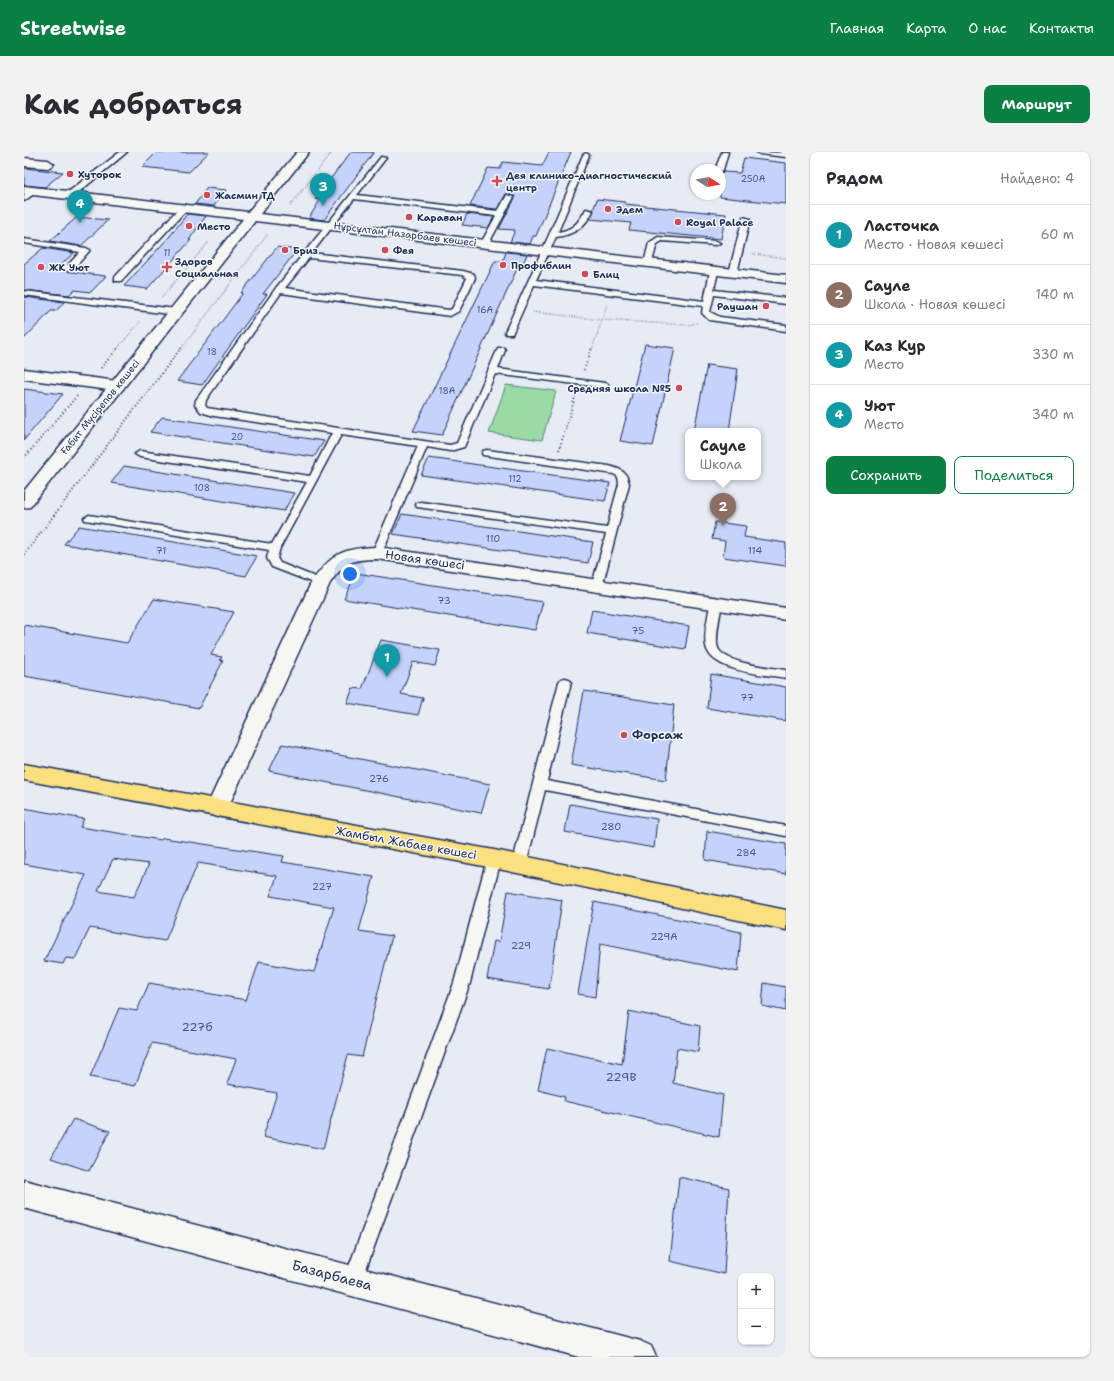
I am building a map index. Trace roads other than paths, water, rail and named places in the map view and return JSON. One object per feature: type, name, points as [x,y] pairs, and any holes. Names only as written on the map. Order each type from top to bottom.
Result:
[{"type":"main road","points":[[254,216],[303,152]]},
{"type":"main road","points":[[24,162],[48,164]]},
{"type":"main road","name":"Нұрсұлтан Назарбаев көшесі","points":[[27,193],[70,195],[232,213],[786,279]]},
{"type":"main road","name":"Ғабит Мүсірепов көшесі","points":[[24,503],[254,216]]},
{"type":"main road","points":[[24,374],[117,386]]},
{"type":"main road","name":"Новая көшесі","points":[[217,808],[321,583],[333,565],[343,557],[354,554],[377,554],[598,585],[786,614]]},
{"type":"main road","name":"Жамбыл Жабаев көшесі","points":[[24,772],[494,859],[786,920]]},
{"type":"main road","name":"Базарбаева","points":[[24,1194],[353,1280],[578,1349],[640,1357]]},
{"type":"lane","points":[[70,195],[124,152]]},
{"type":"lane","points":[[721,164],[724,152]]},
{"type":"lane","points":[[760,152],[786,155]]},
{"type":"lane","points":[[509,332],[553,235],[586,155]]},
{"type":"lane","points":[[383,158],[279,290],[201,400],[200,405],[204,410],[214,414],[450,448],[461,445],[501,350]]},
{"type":"lane","points":[[353,197],[501,214]]},
{"type":"lane","points":[[485,243],[510,197]]},
{"type":"lane","points":[[118,279],[184,208]]},
{"type":"lane","points":[[553,235],[564,234],[579,228],[589,211]]},
{"type":"lane","points":[[733,273],[746,219]]},
{"type":"lane","points":[[648,263],[654,243],[661,239],[716,244]]},
{"type":"lane","points":[[24,241],[86,250],[73,264]]},
{"type":"lane","points":[[279,290],[450,313],[455,311],[471,278],[471,276],[463,273],[306,255]]},
{"type":"lane","points":[[714,271],[707,304],[708,315],[720,320],[786,328]]},
{"type":"lane","points":[[531,282],[707,304]]},
{"type":"lane","points":[[709,292],[786,301]]},
{"type":"lane","points":[[24,293],[176,312]]},
{"type":"lane","points":[[493,371],[604,386]]},
{"type":"lane","points":[[321,583],[276,565],[272,558],[275,548],[338,432]]},
{"type":"lane","points":[[377,554],[424,444]]},
{"type":"lane","points":[[487,453],[609,469],[618,472],[623,476],[624,484],[598,585]]},
{"type":"lane","points":[[140,454],[313,480]]},
{"type":"lane","points":[[421,505],[612,532]]},
{"type":"lane","points":[[89,518],[275,548]]},
{"type":"lane","points":[[716,603],[712,644],[714,654],[727,662],[786,674]]},
{"type":"lane","points":[[519,865],[565,682]]},
{"type":"lane","points":[[539,784],[786,831]]},
{"type":"lane","points":[[353,1280],[462,983],[494,859]]},
{"type":"place","name":"Хуторок","points":[[70,174]]},
{"type":"place","name":"Дея клинико-диагностический центр","points":[[497,181]]},
{"type":"place","name":"Жасмин ТД","points":[[207,195]]},
{"type":"place","name":"Каз Кур","points":[[323,206]]},
{"type":"place","name":"Эдем","points":[[608,209]]},
{"type":"place","name":"Караван","points":[[409,217]]},
{"type":"place","name":"Royal Palace","points":[[678,222]]},
{"type":"place","name":"Уют","points":[[80,223]]},
{"type":"place","name":"Место","points":[[189,226]]},
{"type":"place","name":"Бриз","points":[[285,250]]},
{"type":"place","name":"Фея","points":[[385,250]]},
{"type":"place","name":"Профиблин","points":[[503,265]]},
{"type":"place","name":"ЖК Уют","points":[[41,267]]},
{"type":"place","name":"Здоров Социальная","points":[[167,267]]},
{"type":"place","name":"Блиц","points":[[585,274]]},
{"type":"place","name":"Раушан","points":[[766,306]]},
{"type":"place","name":"Средняя школа №5","points":[[679,388]]},
{"type":"place","name":"Сауле","points":[[723,526]]},
{"type":"place","name":"Ласточка","points":[[387,677]]},
{"type":"place","name":"Форсаж","points":[[624,735]]}]
